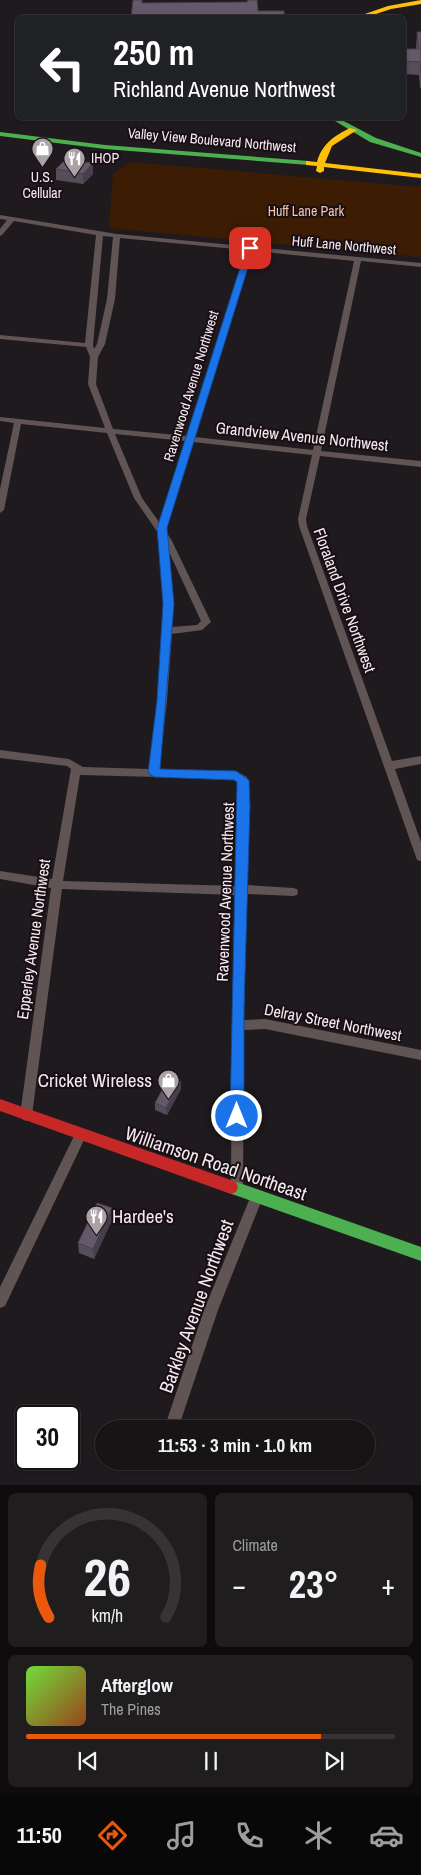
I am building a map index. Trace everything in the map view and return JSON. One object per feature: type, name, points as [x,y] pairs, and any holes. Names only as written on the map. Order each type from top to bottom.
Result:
[{"type":"main road","points":[[365,15],[390,7],[421,2]]},
{"type":"main road","points":[[338,120],[373,140],[421,155]]},
{"type":"main road","points":[[338,120],[343,130],[338,139]]},
{"type":"main road","points":[[322,167],[322,151],[338,139],[356,131]]},
{"type":"main road","name":"Valley View Boulevard Northwest","points":[[0,137],[102,154],[322,167],[421,182]]},
{"type":"main road","points":[[338,139],[373,140]]},
{"type":"main road","name":"Valley View Boulevard Northwest","points":[[37,142],[421,176]]},
{"type":"main road","name":"Williamson Road Northeast","points":[[0,1106],[421,1254]]},
{"type":"street","name":"Huff Lane Northwest","points":[[0,217],[117,236],[421,264]]},
{"type":"street","points":[[0,234],[12,219]]},
{"type":"street","points":[[100,234],[89,345],[94,357],[94,392],[138,498],[162,532],[206,622],[199,628],[168,631]]},
{"type":"street","points":[[94,357],[102,344],[111,299],[117,236]]},
{"type":"street","name":"Ravenwood Avenue Northwest","points":[[162,532],[250,248]]},
{"type":"street","name":"Floraland Drive Northwest","points":[[358,259],[302,519],[421,857]]},
{"type":"street","points":[[0,337],[89,345]]},
{"type":"street","name":"Grandview Avenue Northwest","points":[[0,419],[421,464]]},
{"type":"street","points":[[0,510],[18,421]]},
{"type":"street","points":[[0,754],[69,763],[76,768],[89,772],[154,773],[168,631],[168,584],[162,532]]},
{"type":"street","points":[[388,766],[421,760]]},
{"type":"street","name":"Epperley Avenue Northwest","points":[[26,1115],[76,768]]},
{"type":"street","name":"Ravenwood Avenue Northwest","points":[[154,773],[240,777],[244,783],[238,1025],[237,1189]]},
{"type":"street","points":[[0,875],[58,884],[106,888],[293,892]]},
{"type":"street","name":"Delray Street Northwest","points":[[238,1025],[265,1024],[421,1055]]},
{"type":"street","points":[[0,1301],[81,1134]]},
{"type":"street","name":"Barkley Avenue Northwest","points":[[174,1420],[211,1310],[257,1197]]},
{"type":"green space","name":"Huff Lane Park","points":[[130,162],[421,187],[421,257],[109,228],[113,174]]},
{"type":"building","points":[[133,0],[142,0],[142,3],[248,2],[247,0],[257,0],[258,11],[284,11],[285,15],[131,15]]},
{"type":"building","points":[[417,32],[421,32],[421,72],[420,62],[406,61],[406,49],[419,49]]},
{"type":"building","points":[[65,160],[93,163],[83,174],[56,169]]},
{"type":"building","points":[[169,1077],[181,1082],[166,1108],[155,1103]]},
{"type":"building","points":[[97,1203],[112,1208],[93,1249],[78,1243]]},
{"type":"traffic: fast","points":[[338,120],[373,140],[421,155]]},
{"type":"traffic: fast","points":[[0,134],[105,147],[309,163]]},
{"type":"traffic: fast","points":[[231,1187],[421,1254]]},
{"type":"traffic: slow","points":[[365,15],[390,7],[421,2]]},
{"type":"traffic: slow","points":[[320,171],[325,150],[329,145],[353,130]]},
{"type":"traffic: slow","points":[[309,163],[421,176]]},
{"type":"traffic: jam","points":[[0,1105],[231,1187]]},
{"type":"place","name":"U.S. Cellular","points":[[42,168]]},
{"type":"place","name":"IHOP","points":[[75,177]]},
{"type":"place","name":"Cricket Wireless","points":[[168,1099]]},
{"type":"place","name":"Hardee's","points":[[96,1235]]},
{"type":"route","points":[[237,1116],[244,783],[236,775],[154,773],[162,701],[169,604],[162,528],[174,495],[250,248]]}]
